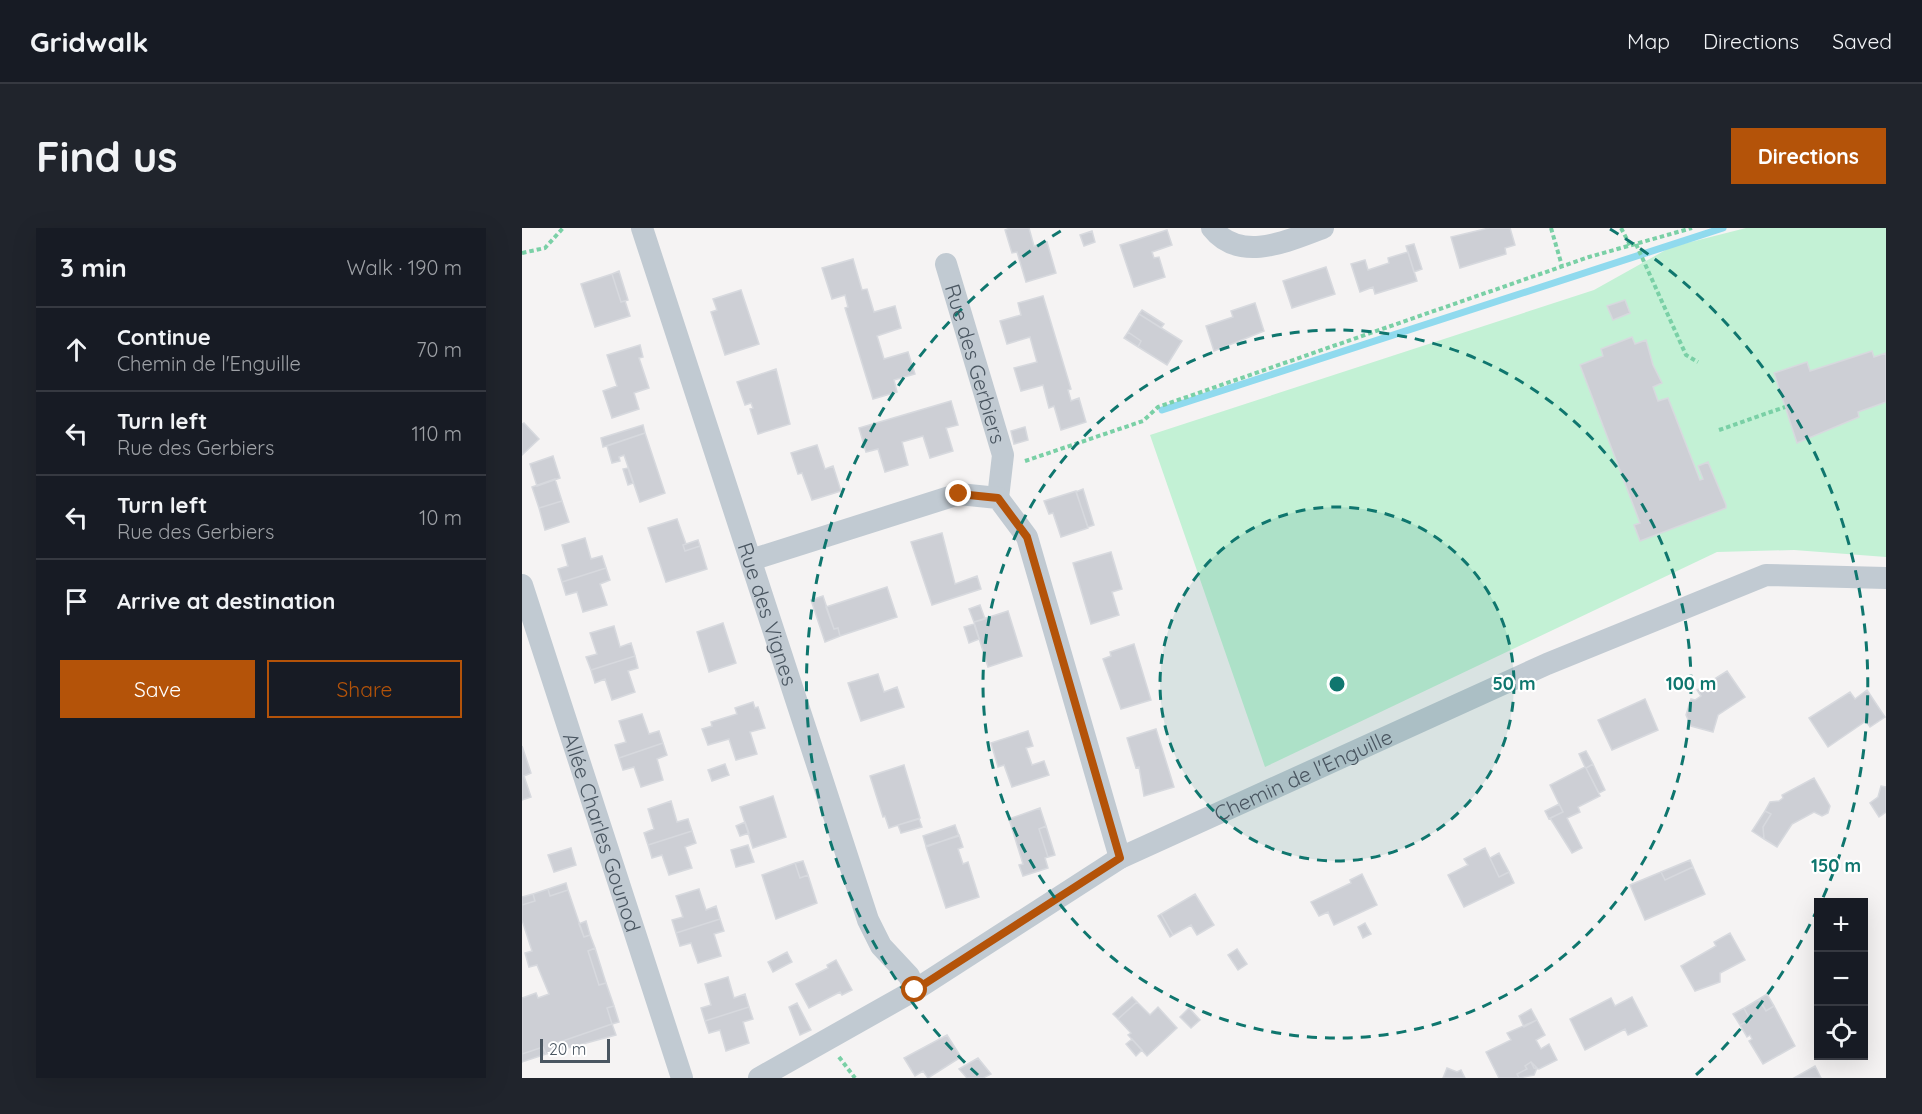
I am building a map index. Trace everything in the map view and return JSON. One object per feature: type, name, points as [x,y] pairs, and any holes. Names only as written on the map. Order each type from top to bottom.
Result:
[{"type":"street","name":"Rue des Vignes","points":[[642,228],[868,920],[881,946],[909,976],[915,990]]},
{"type":"street","points":[[1212,228],[1219,237],[1235,245],[1257,247],[1275,245],[1323,228]]},
{"type":"street","name":"Rue des Gerbiers","points":[[946,264],[1003,455],[998,498]]},
{"type":"street","points":[[751,560],[959,494],[998,498],[1027,537],[1120,858]]},
{"type":"street","name":"Chemin de l'Enguille","points":[[759,1078],[915,990],[1120,858],[1547,664],[1766,575],[1886,578]]},
{"type":"street","name":"Allée Charles Gounod","points":[[522,585],[682,1078]]},
{"type":"path","points":[[522,253],[545,248],[563,228]]},
{"type":"path","points":[[1551,228],[1562,266]]},
{"type":"path","points":[[1621,228],[1630,245]]},
{"type":"path","points":[[1002,469],[1143,421],[1158,407],[1562,266],[1692,228]]},
{"type":"path","points":[[1636,244],[1686,355],[1698,362]]},
{"type":"path","points":[[1719,430],[1785,407]]},
{"type":"green space","points":[[1746,228],[1886,228],[1886,557],[1794,550],[1717,552],[1265,767],[1150,435],[1594,290],[1671,247]]},
{"type":"building","points":[[1029,228],[1034,246],[1047,242],[1056,273],[1026,282],[1017,252],[1012,253],[1005,230]]},
{"type":"building","points":[[1489,228],[1510,228],[1515,245],[1505,248],[1506,254],[1460,268],[1451,237]]},
{"type":"building","points":[[1167,230],[1172,245],[1152,252],[1154,258],[1159,257],[1165,277],[1134,287],[1120,245]]},
{"type":"building","points":[[1092,231],[1095,242],[1084,246],[1080,235]]},
{"type":"building","points":[[1414,244],[1422,269],[1414,272],[1406,246]]},
{"type":"building","points":[[1408,252],[1417,281],[1375,294],[1373,287],[1360,292],[1351,264],[1365,260],[1368,270],[1389,263],[1388,258]]},
{"type":"building","points":[[853,259],[862,290],[867,289],[874,312],[895,306],[901,328],[877,336],[884,359],[908,352],[915,374],[894,380],[897,392],[873,399],[845,308],[848,307],[845,295],[832,299],[822,268]]},
{"type":"building","points":[[1326,267],[1335,294],[1292,308],[1283,281]]},
{"type":"building","points":[[619,271],[628,300],[621,302],[612,274]]},
{"type":"building","points":[[612,274],[621,302],[625,301],[630,316],[595,327],[581,284]]},
{"type":"building","points":[[741,290],[759,344],[725,355],[711,312],[717,310],[713,299]]},
{"type":"building","points":[[1043,296],[1071,389],[1068,390],[1071,401],[1079,398],[1086,422],[1061,430],[1054,406],[1049,408],[1043,385],[1021,391],[1014,368],[1037,362],[1030,337],[1007,344],[1000,321],[1021,315],[1018,303]]},
{"type":"building","points":[[1625,300],[1630,313],[1613,320],[1607,306]]},
{"type":"building","points":[[1255,303],[1264,331],[1214,351],[1206,326],[1233,317],[1231,311]]},
{"type":"building","points":[[1142,310],[1164,324],[1161,328],[1139,314]]},
{"type":"building","points":[[1139,314],[1182,341],[1167,365],[1138,347],[1141,341],[1128,332]]},
{"type":"building","points":[[1128,332],[1141,341],[1138,347],[1124,338]]},
{"type":"building","points":[[1632,337],[1635,344],[1646,340],[1653,365],[1662,383],[1653,387],[1658,401],[1668,398],[1700,480],[1703,479],[1698,466],[1708,462],[1726,505],[1726,508],[1640,541],[1634,525],[1640,523],[1580,365],[1603,356],[1601,349]]},
{"type":"building","points":[[640,345],[643,357],[639,358],[649,388],[634,393],[639,409],[612,418],[603,391],[617,386],[607,355]]},
{"type":"building","points":[[1872,351],[1874,357],[1886,353],[1886,402],[1858,412],[1859,417],[1797,443],[1774,373],[1807,362],[1810,371]]},
{"type":"building","points":[[776,369],[790,424],[758,434],[750,409],[753,408],[751,403],[745,405],[737,382]]},
{"type":"building","points":[[951,401],[958,425],[946,428],[953,451],[930,458],[923,436],[902,442],[908,465],[885,472],[878,449],[866,452],[859,428]]},
{"type":"building","points":[[524,423],[539,439],[522,455],[522,424]]},
{"type":"building","points":[[643,425],[645,433],[603,447],[601,438]]},
{"type":"building","points":[[1025,427],[1028,440],[1014,444],[1011,431]]},
{"type":"building","points":[[645,433],[665,493],[640,502],[624,455],[619,457],[620,461],[612,463],[607,446]]},
{"type":"building","points":[[817,445],[825,469],[833,466],[841,491],[812,500],[802,473],[798,474],[791,453]]},
{"type":"building","points":[[553,456],[560,478],[537,486],[530,464]]},
{"type":"building","points":[[628,468],[633,483],[628,485],[623,469]]},
{"type":"building","points":[[555,479],[562,501],[539,508],[532,487]]},
{"type":"building","points":[[1083,489],[1094,525],[1088,527],[1076,492]]},
{"type":"building","points":[[1076,491],[1088,528],[1061,537],[1053,513],[1049,514],[1044,501]]},
{"type":"building","points":[[562,501],[569,522],[545,530],[539,508]]},
{"type":"building","points":[[677,519],[686,544],[683,545],[685,551],[700,546],[707,569],[666,582],[648,528]]},
{"type":"building","points":[[942,533],[955,584],[977,576],[981,589],[932,605],[911,542]]},
{"type":"building","points":[[585,538],[591,559],[602,556],[606,568],[562,582],[558,569],[568,566],[562,545]]},
{"type":"building","points":[[698,540],[700,546],[685,551],[683,545]]},
{"type":"building","points":[[1111,552],[1122,589],[1112,592],[1119,615],[1091,624],[1073,563]]},
{"type":"building","points":[[606,568],[610,580],[600,584],[607,605],[583,612],[577,592],[566,595],[562,582]]},
{"type":"building","points":[[887,587],[897,617],[840,636],[838,628],[834,629],[826,607]]},
{"type":"building","points":[[823,596],[834,629],[838,628],[840,636],[825,642],[811,600]]},
{"type":"building","points":[[980,605],[985,619],[974,622],[969,609]]},
{"type":"building","points":[[1008,611],[1022,656],[988,667],[974,622]]},
{"type":"building","points":[[723,623],[736,663],[709,672],[697,632]]},
{"type":"building","points":[[974,624],[979,639],[969,643],[964,627]]},
{"type":"building","points":[[614,626],[620,647],[631,643],[635,656],[591,670],[586,657],[597,654],[590,633]]},
{"type":"building","points":[[1134,644],[1151,700],[1121,709],[1103,659],[1111,656],[1110,652]]},
{"type":"building","points":[[635,656],[638,668],[628,671],[635,692],[612,700],[605,679],[595,683],[591,670]]},
{"type":"building","points":[[1727,671],[1745,697],[1718,715],[1713,732],[1691,726],[1686,715],[1691,699],[1695,700],[1701,696],[1697,690]]},
{"type":"building","points":[[878,674],[884,692],[897,687],[904,707],[861,721],[848,683]]},
{"type":"building","points":[[1867,690],[1885,717],[1870,727],[1866,721],[1828,747],[1809,718],[1850,692],[1855,699]]},
{"type":"building","points":[[1645,699],[1658,730],[1612,750],[1598,720]]},
{"type":"building","points":[[753,702],[755,708],[758,707],[765,728],[750,732],[757,754],[736,760],[729,739],[708,745],[702,729],[712,726],[711,722],[737,714],[735,708]]},
{"type":"building","points":[[642,714],[649,734],[659,731],[663,743],[619,758],[615,745],[626,742],[619,721]]},
{"type":"building","points":[[1156,729],[1174,787],[1144,796],[1139,767],[1136,768],[1127,738]]},
{"type":"building","points":[[1028,731],[1033,746],[1026,748],[1032,765],[1044,761],[1049,775],[1012,787],[1004,765],[998,767],[991,743]]},
{"type":"building","points":[[663,743],[667,755],[657,759],[663,780],[641,787],[634,767],[623,770],[619,758]]},
{"type":"building","points":[[522,746],[531,773],[524,776],[531,797],[522,800]]},
{"type":"building","points":[[1586,751],[1593,764],[1586,768],[1600,796],[1578,807],[1580,812],[1567,818],[1582,848],[1572,853],[1550,818],[1563,812],[1550,785],[1585,767],[1579,754]]},
{"type":"building","points":[[725,764],[729,775],[712,781],[708,770]]},
{"type":"building","points":[[1593,764],[1605,790],[1599,793],[1586,768]]},
{"type":"building","points":[[904,765],[920,818],[889,828],[885,816],[883,817],[870,776]]},
{"type":"building","points":[[1814,778],[1830,806],[1828,813],[1822,816],[1814,812],[1792,824],[1777,847],[1764,839],[1763,827],[1771,814],[1765,811],[1770,802],[1779,801],[1783,798],[1782,795]]},
{"type":"building","points":[[1881,786],[1886,787],[1886,812],[1879,817],[1870,803],[1878,797]]},
{"type":"building","points":[[773,796],[786,837],[753,848],[740,807]]},
{"type":"building","points":[[671,801],[677,822],[688,819],[692,831],[648,845],[644,833],[654,829],[648,809]]},
{"type":"building","points":[[1559,804],[1563,812],[1549,819],[1545,811]]},
{"type":"building","points":[[1040,808],[1046,826],[1039,829],[1048,857],[1045,858],[1048,868],[1023,876],[1019,865],[1023,864],[1009,819]]},
{"type":"building","points":[[1765,811],[1771,814],[1763,827],[1764,839],[1752,831]]},
{"type":"building","points":[[919,819],[922,827],[901,833],[898,825]]},
{"type":"building","points":[[745,822],[749,833],[740,836],[736,826]]},
{"type":"building","points":[[955,825],[959,836],[926,846],[923,836]]},
{"type":"building","points":[[1046,826],[1055,855],[1048,857],[1039,829]]},
{"type":"building","points":[[692,831],[696,843],[685,847],[692,868],[669,875],[662,855],[652,858],[648,845]]},
{"type":"building","points":[[959,835],[963,847],[958,849],[963,864],[968,862],[979,897],[946,908],[926,847]]},
{"type":"building","points":[[748,845],[754,862],[736,867],[731,850]]},
{"type":"building","points":[[571,848],[576,865],[554,872],[548,855]]},
{"type":"building","points":[[1485,848],[1499,877],[1509,872],[1514,883],[1464,907],[1448,875],[1468,865],[1464,859]]},
{"type":"building","points":[[1499,853],[1509,872],[1499,877],[1490,858]]},
{"type":"building","points":[[1690,860],[1693,867],[1665,880],[1661,872]]},
{"type":"building","points":[[803,861],[808,875],[800,878],[795,863]]},
{"type":"building","points":[[795,863],[800,878],[808,875],[817,903],[776,919],[762,875]]},
{"type":"building","points":[[1693,867],[1705,894],[1645,920],[1630,885],[1661,872],[1665,880]]},
{"type":"building","points":[[1362,874],[1377,905],[1334,925],[1328,912],[1319,916],[1311,902],[1351,883],[1350,880]]},
{"type":"building","points":[[566,883],[568,890],[550,896],[548,889]]},
{"type":"building","points":[[548,889],[550,896],[568,890],[584,937],[590,935],[595,948],[588,951],[599,985],[606,983],[614,1006],[607,1008],[612,1024],[551,1045],[553,1052],[546,1054],[543,1047],[522,1054],[522,998],[536,993],[538,998],[549,994],[537,965],[529,967],[525,953],[532,951],[522,920],[522,905],[535,901],[533,894]]},
{"type":"building","points":[[699,889],[706,910],[716,906],[720,919],[676,933],[672,920],[683,917],[676,896]]},
{"type":"building","points":[[533,894],[535,901],[522,905],[522,897]]},
{"type":"building","points":[[1195,894],[1214,925],[1197,935],[1191,925],[1173,935],[1161,914]]},
{"type":"building","points":[[1161,914],[1173,935],[1170,937],[1158,916]]},
{"type":"building","points":[[720,919],[724,931],[714,934],[721,956],[698,963],[691,943],[680,946],[676,933]]},
{"type":"building","points":[[586,921],[590,935],[584,937],[579,924]]},
{"type":"building","points":[[1365,923],[1371,934],[1363,938],[1358,927]]},
{"type":"building","points":[[1730,933],[1745,960],[1720,973],[1720,982],[1695,991],[1681,966],[1716,946],[1714,942]]},
{"type":"building","points":[[595,948],[606,983],[599,985],[588,951]]},
{"type":"building","points":[[1237,949],[1247,964],[1238,970],[1228,955]]},
{"type":"building","points":[[787,952],[792,962],[773,972],[768,962]]},
{"type":"building","points":[[836,960],[852,990],[842,995],[840,992],[809,1008],[796,984],[828,968],[827,965]]},
{"type":"building","points":[[728,977],[734,998],[745,994],[749,1007],[705,1021],[701,1008],[711,1005],[705,984]]},
{"type":"building","points":[[1767,994],[1774,1006],[1766,1011],[1759,999]]},
{"type":"building","points":[[1132,997],[1137,1002],[1118,1019],[1113,1014]]},
{"type":"building","points":[[1632,997],[1647,1026],[1628,1035],[1625,1029],[1585,1050],[1570,1019],[1611,998],[1615,1006]]},
{"type":"building","points":[[1759,999],[1766,1011],[1774,1006],[1795,1046],[1763,1064],[1749,1041],[1752,1039],[1750,1035],[1747,1037],[1740,1025],[1750,1020],[1744,1008]]},
{"type":"building","points":[[1137,1002],[1150,1015],[1158,1007],[1177,1028],[1147,1056],[1128,1035],[1131,1033],[1118,1019]]},
{"type":"building","points":[[797,1003],[811,1030],[800,1035],[789,1007]]},
{"type":"building","points":[[614,1006],[619,1022],[612,1024],[607,1008]]},
{"type":"building","points":[[749,1007],[753,1019],[743,1022],[749,1043],[726,1051],[720,1030],[709,1033],[705,1021]]},
{"type":"building","points":[[1189,1008],[1200,1020],[1191,1028],[1180,1017]]},
{"type":"building","points":[[1744,1008],[1750,1020],[1740,1025],[1733,1014]]},
{"type":"building","points":[[1531,1009],[1537,1020],[1524,1027],[1519,1016]]},
{"type":"building","points":[[1537,1020],[1545,1035],[1536,1040],[1541,1049],[1549,1044],[1557,1060],[1539,1069],[1534,1068],[1531,1062],[1525,1066],[1527,1069],[1517,1074],[1519,1078],[1499,1078],[1486,1052],[1511,1040],[1507,1033]]},
{"type":"building","points":[[612,1024],[616,1035],[553,1052],[551,1045]]},
{"type":"building","points":[[947,1035],[961,1057],[928,1078],[923,1071],[915,1076],[904,1058]]},
{"type":"building","points":[[1132,1039],[1142,1050],[1136,1056],[1126,1044]]},
{"type":"building","points":[[543,1047],[546,1054],[522,1062],[522,1054]]},
{"type":"building","points":[[978,1058],[991,1074],[983,1078],[967,1078],[959,1069]]},
{"type":"building","points":[[1531,1062],[1537,1068],[1534,1075],[1519,1078],[1517,1074],[1527,1069],[1525,1066]]},
{"type":"building","points":[[1815,1066],[1821,1078],[1794,1078]]},
{"type":"building","points":[[1447,1068],[1457,1072],[1461,1070],[1465,1078],[1443,1078]]},
{"type":"waterway","points":[[1162,410],[1723,228]]},
{"type":"route","points":[[915,990],[1120,858],[1027,537],[998,498],[959,494]]}]
